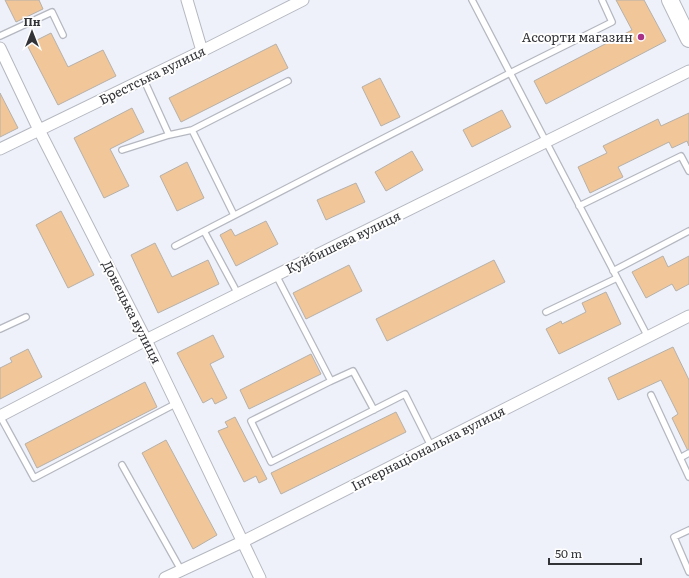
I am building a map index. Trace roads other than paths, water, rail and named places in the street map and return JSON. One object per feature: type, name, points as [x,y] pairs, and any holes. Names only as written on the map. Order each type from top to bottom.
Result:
[{"type":"main road","points":[[670,0],[689,39]]},
{"type":"street","points":[[187,0],[202,51]]},
{"type":"street","name":"Брестська вулиця","points":[[0,149],[144,80],[303,0]]},
{"type":"street","name":"Донецька вулиця","points":[[0,48],[39,130],[177,402],[260,578]]},
{"type":"street","name":"Куйбишева вулиця","points":[[0,416],[146,340],[689,71]]},
{"type":"street","name":"Інтернаціональна вулиця","points":[[165,578],[242,542],[689,316]]},
{"type":"lane","points":[[472,0],[648,337]]},
{"type":"lane","points":[[175,246],[612,22],[602,0]]},
{"type":"lane","points":[[0,36],[52,12],[64,35]]},
{"type":"lane","points":[[144,80],[169,136]]},
{"type":"lane","points":[[122,150],[192,130],[288,81]]},
{"type":"lane","points":[[192,130],[234,216]]},
{"type":"lane","points":[[580,206],[681,156],[689,171]]},
{"type":"lane","points":[[204,231],[238,294]]},
{"type":"lane","points":[[613,271],[689,231]]},
{"type":"lane","points":[[276,275],[331,381]]},
{"type":"lane","points":[[546,312],[617,278]]},
{"type":"lane","points":[[0,329],[26,317]]},
{"type":"lane","points":[[374,410],[353,371],[251,421],[271,462],[374,410],[405,394],[431,446]]},
{"type":"lane","points":[[651,396],[689,477]]},
{"type":"lane","points":[[0,416],[34,478],[177,402]]},
{"type":"lane","points":[[680,458],[689,453]]},
{"type":"lane","points":[[122,465],[181,570]]},
{"type":"lane","points":[[689,530],[674,537],[689,572]]},
{"type":"place","name":"Ассорти магазин","points":[[641,37]]}]
